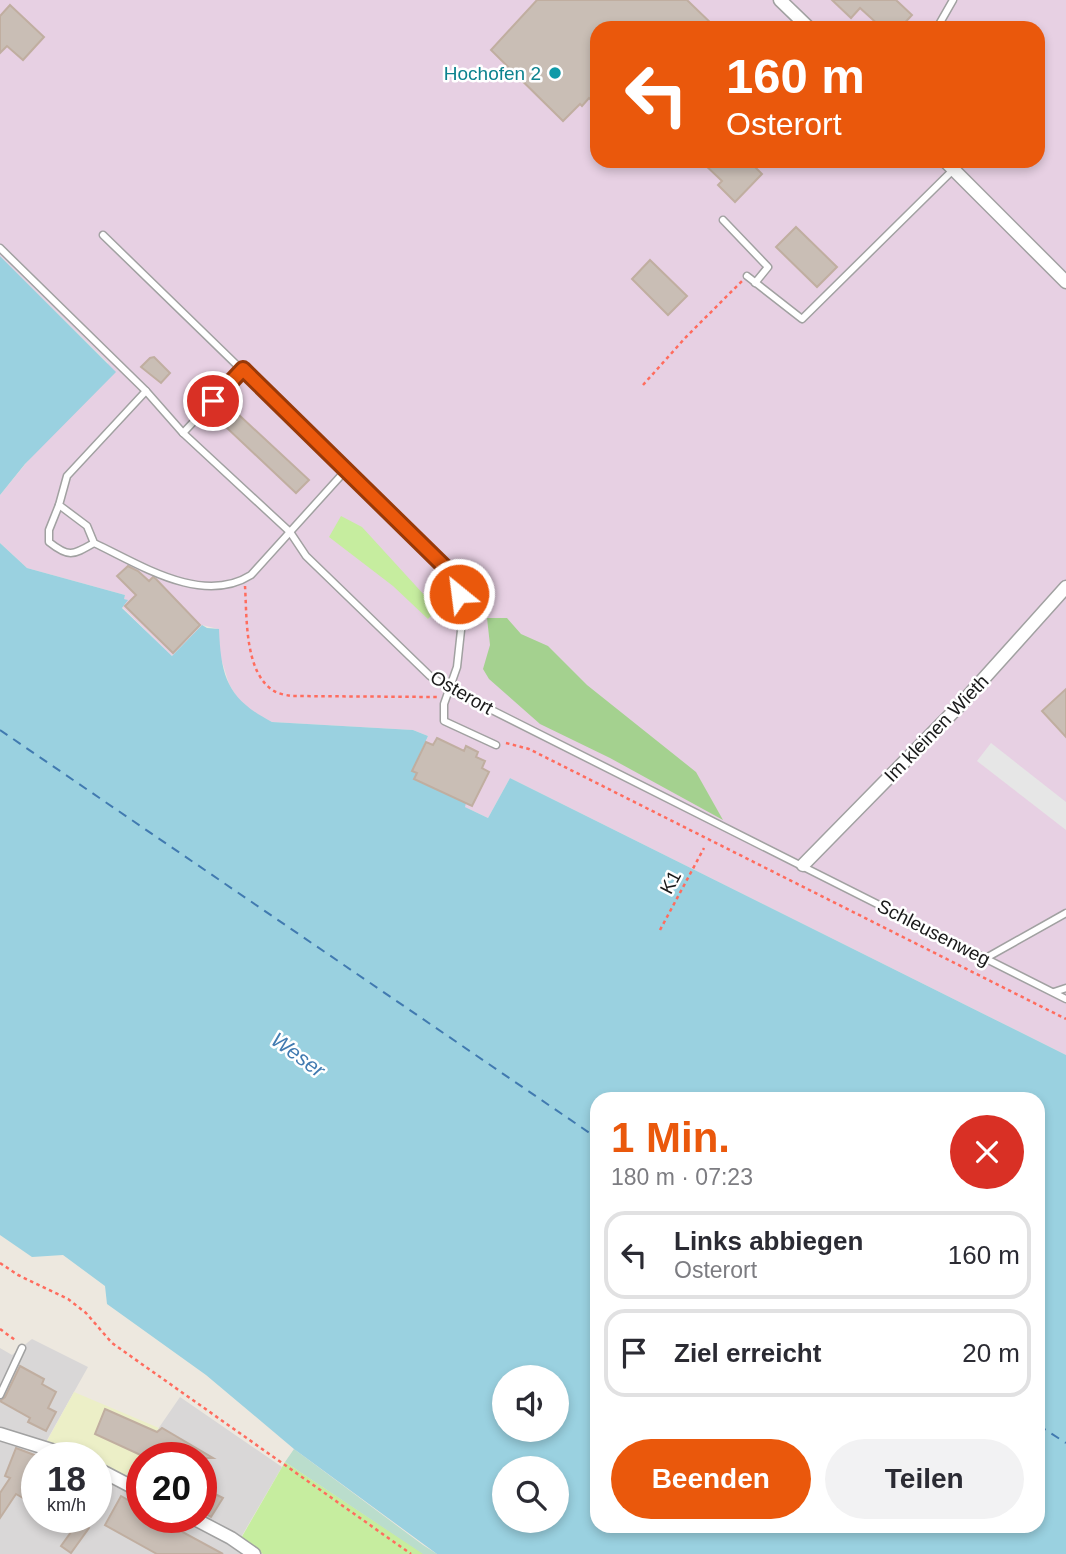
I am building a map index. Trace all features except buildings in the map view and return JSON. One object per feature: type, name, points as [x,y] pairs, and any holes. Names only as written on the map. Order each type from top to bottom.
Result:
[{"type":"street","points":[[780,0],[802,21]]},
{"type":"street","points":[[953,168],[1066,282]]},
{"type":"street","name":"Im kleinen Wieth","points":[[803,865],[960,705],[1066,587]]},
{"type":"street","points":[[0,1434],[26,1442]]},
{"type":"street","points":[[217,1531],[254,1554]]},
{"type":"lane","points":[[941,21],[953,0]]},
{"type":"lane","points":[[747,276],[802,319],[947,168]]},
{"type":"lane","points":[[723,220],[768,267],[755,283]]},
{"type":"lane","points":[[103,235],[455,577],[463,612],[457,667],[444,704],[444,721],[496,745]]},
{"type":"lane","name":"Osterort","points":[[0,248],[146,391],[183,433],[290,532],[306,556],[430,676],[448,688],[803,865]]},
{"type":"lane","points":[[183,433],[243,369]]},
{"type":"lane","points":[[94,543],[74,554],[62,552],[49,542],[50,530],[67,477],[146,391]]},
{"type":"lane","points":[[60,505],[87,526],[94,543],[176,581],[207,585],[237,583],[268,557],[346,470]]},
{"type":"lane","name":"Schleusenweg","points":[[803,865],[1066,999]]},
{"type":"lane","points":[[986,958],[1066,912]]},
{"type":"lane","points":[[1054,992],[1066,988]]},
{"type":"lane","points":[[0,1395],[22,1348]]},
{"type":"path","points":[[643,385],[747,276]]},
{"type":"path","points":[[245,579],[249,642],[255,667],[264,682],[274,691],[290,696],[418,698],[437,697],[448,688]]},
{"type":"path","points":[[496,745],[505,743],[529,748],[1066,1019]]},
{"type":"path","name":"K1","points":[[660,930],[704,848]]},
{"type":"path","points":[[0,1263],[18,1275],[68,1298],[86,1313],[112,1343],[411,1554]]},
{"type":"path","points":[[0,1329],[13,1337],[22,1348]]},
{"type":"shaded area","points":[[0,0],[1066,0],[1066,1055],[510,778],[488,818],[465,807],[414,779],[412,771],[428,736],[413,730],[272,722],[251,711],[238,699],[229,684],[220,655],[218,629],[202,625],[172,656],[122,607],[127,600],[123,599],[125,595],[27,568],[0,543],[0,495],[108,363],[0,256]]},
{"type":"shaded area","points":[[991,743],[1066,802],[1066,830],[977,761]]},
{"type":"shaded area","points":[[32,1339],[88,1367],[47,1440],[51,1442],[21,1442],[21,1533],[112,1533],[112,1470],[126,1476],[126,1533],[217,1533],[217,1442],[149,1442],[180,1397],[282,1467],[240,1539],[263,1554],[0,1554],[0,1348],[12,1355]]},
{"type":"green space","points":[[341,516],[362,527],[437,609],[428,619],[393,586],[329,537]]},
{"type":"green space","points":[[487,618],[507,618],[521,634],[548,646],[587,685],[696,772],[723,820],[610,758],[540,724],[489,679],[483,669],[490,645]]},
{"type":"green space","points":[[74,1392],[159,1428],[149,1442],[126,1442],[125,1477],[112,1470],[112,1442],[47,1441]]},
{"type":"green space","points":[[294,1449],[437,1554],[423,1554],[285,1462]]},
{"type":"green space","points":[[285,1462],[424,1554],[263,1554],[240,1540]]},
{"type":"water","points":[[0,256],[116,372],[25,464],[0,495]]},
{"type":"water","name":"Weser","points":[[0,543],[27,568],[125,595],[124,599],[128,600],[122,608],[172,656],[202,625],[219,629],[222,661],[230,685],[245,705],[272,722],[413,730],[428,736],[412,771],[417,773],[414,778],[466,803],[465,807],[488,818],[510,778],[1066,1055],[1066,1554],[437,1554],[294,1449],[206,1375],[107,1304],[105,1286],[63,1255],[32,1257],[0,1235]]},
{"type":"ferry route","points":[[0,730],[590,1133]]},
{"type":"ferry route","points":[[1045,1430],[1066,1443]]},
{"type":"place","name":"Hochofen 2","points":[[555,73]]},
{"type":"route","points":[[213,401],[243,369],[455,577],[459,594]]}]
